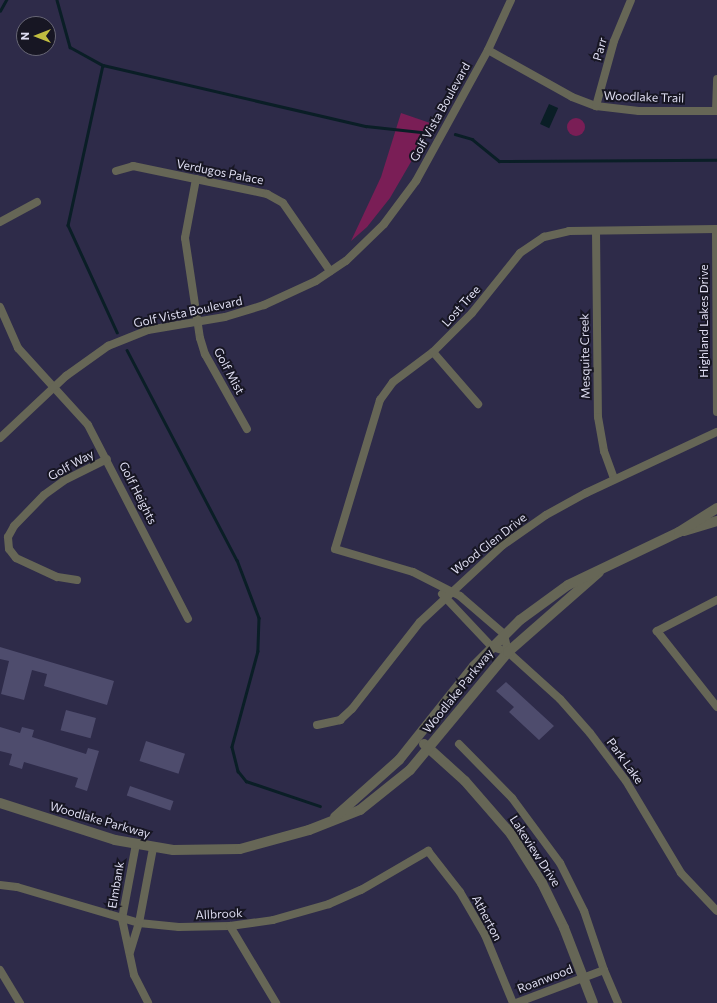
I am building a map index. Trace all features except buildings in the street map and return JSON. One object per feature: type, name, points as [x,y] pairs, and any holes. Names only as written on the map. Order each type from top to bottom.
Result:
[{"type":"street","name":"Golf Vista Boulevard","points":[[0,438],[54,387],[90,358],[128,337],[244,313],[288,296],[330,271],[368,241],[400,203],[488,50],[507,12],[511,0]]},
{"type":"street","name":"Parr","points":[[596,106],[614,41],[631,0]]},
{"type":"street","name":"Woodlake Trail","points":[[488,50],[572,97],[596,106],[639,111],[716,111]]},
{"type":"street","points":[[716,111],[717,79]]},
{"type":"street","name":"Verdugos Palace","points":[[116,171],[134,166],[267,194],[283,203],[330,271]]},
{"type":"street","name":"Golf Mist","points":[[196,179],[185,238],[197,322],[206,354],[247,429]]},
{"type":"street","points":[[0,222],[37,202]]},
{"type":"street","name":"Lost Tree","points":[[440,587],[413,572],[335,548],[380,400],[401,374],[434,352],[472,314],[520,253],[531,245],[556,233],[716,229]]},
{"type":"street","name":"Highland Lakes Drive","points":[[716,229],[717,412]]},
{"type":"street","name":"Mesquite Creek","points":[[596,231],[598,417],[604,451],[614,479]]},
{"type":"street","name":"Golf Heights","points":[[0,307],[18,348],[88,425],[107,459],[188,619]]},
{"type":"street","points":[[434,352],[478,404]]},
{"type":"street","name":"Wood Glen Drive","points":[[317,725],[340,720],[352,709],[408,635],[450,591],[503,545],[540,519],[614,479],[717,432]]},
{"type":"street","name":"Golf Way","points":[[77,580],[57,577],[34,568],[16,558],[9,549],[8,537],[14,526],[44,495],[63,482],[107,459]]},
{"type":"street","name":"Woodlake Parkway","points":[[333,818],[377,781],[418,739],[504,634],[568,585],[600,572],[679,532],[717,508]]},
{"type":"street","name":"Woodlake Parkway","points":[[679,532],[717,521]]},
{"type":"street","name":"Woodlake Parkway","points":[[0,803],[136,844],[153,848],[194,852],[240,848],[287,838],[333,818],[360,810],[410,770],[508,652],[600,572]]},
{"type":"street","points":[[440,587],[450,591],[504,634],[508,652]]},
{"type":"street","points":[[440,587],[443,598],[492,647]]},
{"type":"street","points":[[717,600],[657,631],[717,707]]},
{"type":"street","points":[[469,624],[478,614]]},
{"type":"street","name":"Park Lake","points":[[492,647],[508,652],[560,699],[590,733],[626,781],[681,873],[717,911]]},
{"type":"street","name":"Lakeview Drive","points":[[418,739],[465,781],[511,834],[542,882],[593,1003]]},
{"type":"street","points":[[459,744],[512,798],[560,863],[584,911],[604,970],[618,1003]]},
{"type":"street","name":"Elmbank","points":[[136,844],[122,919],[129,953],[138,985],[148,1003]]},
{"type":"street","points":[[129,953],[139,923],[153,848]]},
{"type":"street","name":"Allbrook","points":[[0,885],[17,887],[139,923],[179,927],[230,926],[274,920],[329,904],[361,890],[428,851]]},
{"type":"street","name":"Atherton","points":[[428,851],[460,892],[485,935],[514,1003]]},
{"type":"street","points":[[230,926],[276,1003]]},
{"type":"street","points":[[0,970],[20,1003]]},
{"type":"street","name":"Roanwood","points":[[514,1003],[604,970]]},
{"type":"shaded area","points":[[401,113],[433,124],[390,198],[367,227],[351,241],[381,177]]},
{"type":"shaded area","points":[[576,118],[582,121],[585,127],[582,133],[576,136],[570,133],[567,127],[570,121]]},
{"type":"water","points":[[549,104],[558,108],[549,128],[540,124]]},
{"type":"waterway","points":[[0,11],[6,0]]},
{"type":"waterway","points":[[57,0],[70,47],[103,65],[68,225],[117,332]]},
{"type":"waterway","points":[[103,65],[366,126],[430,133]]},
{"type":"waterway","points":[[455,134],[472,139],[499,161],[717,160]]},
{"type":"waterway","points":[[127,350],[237,560],[259,618],[258,651],[232,747],[238,771],[246,781],[320,806]]}]
